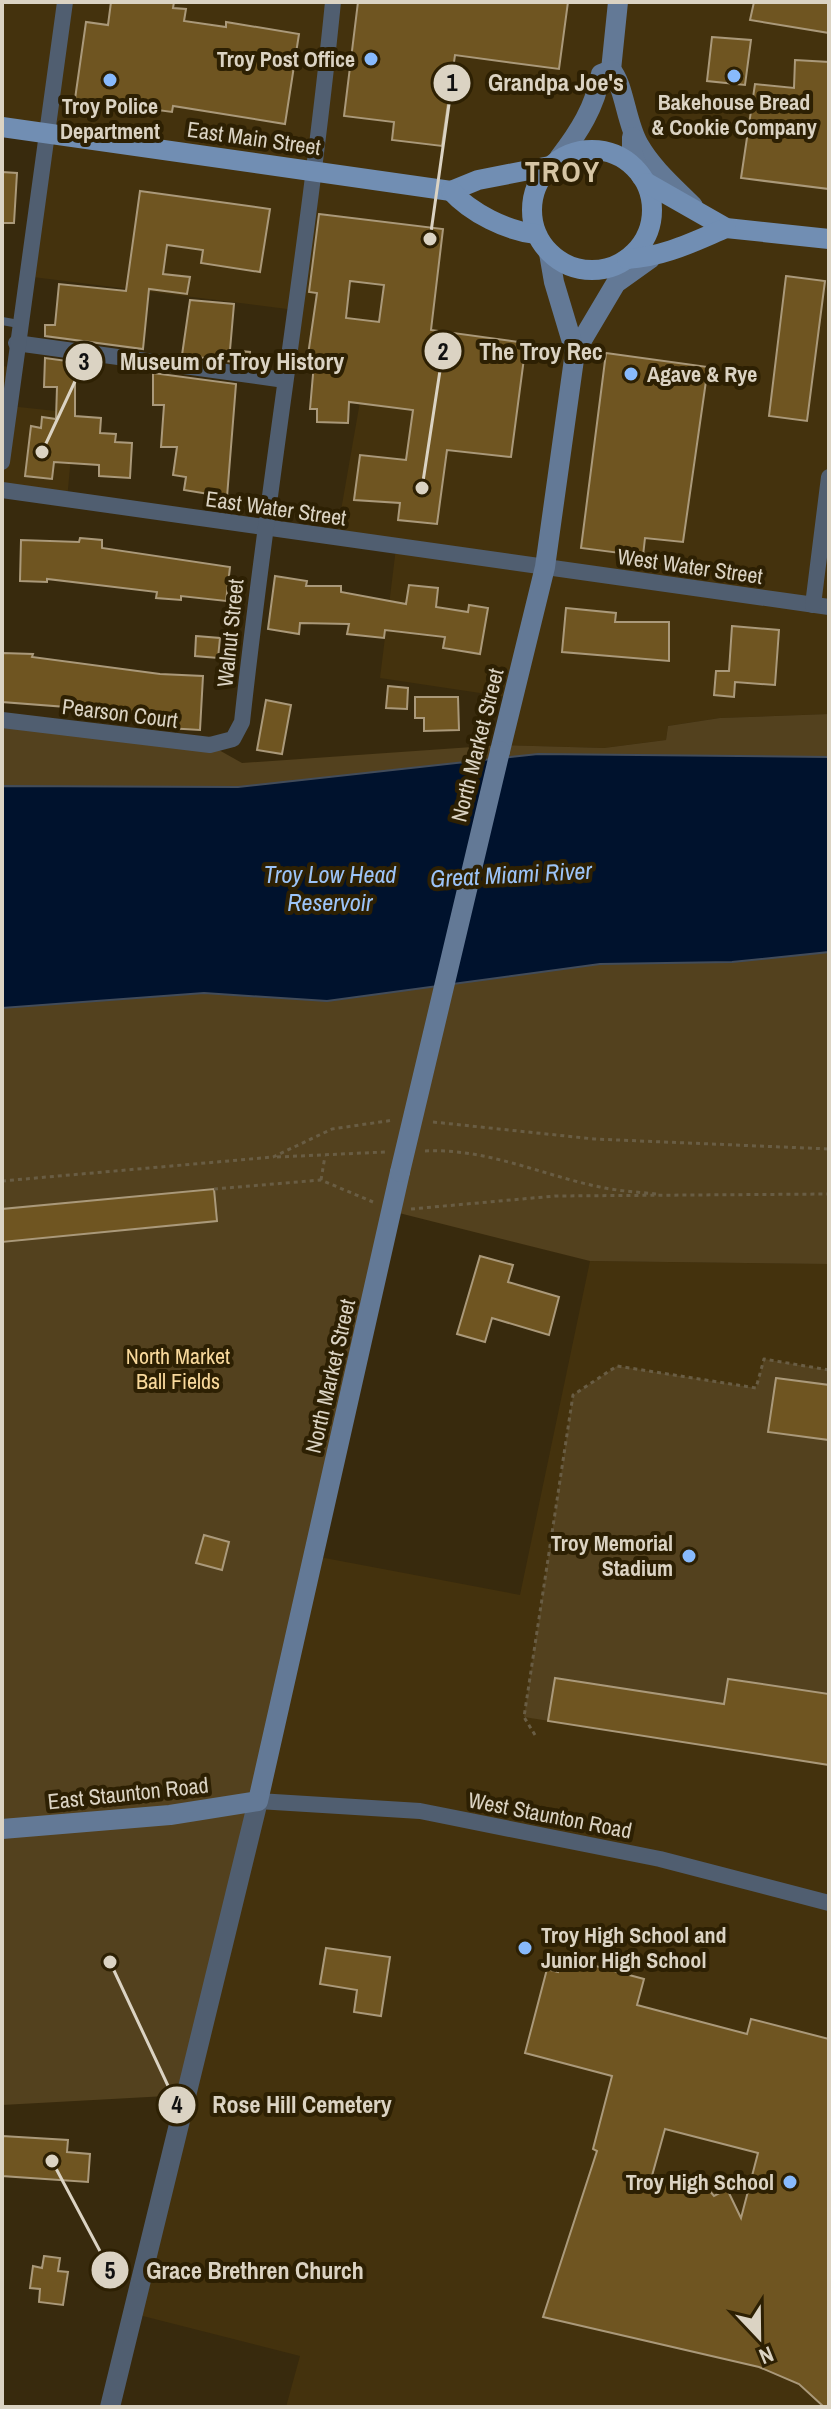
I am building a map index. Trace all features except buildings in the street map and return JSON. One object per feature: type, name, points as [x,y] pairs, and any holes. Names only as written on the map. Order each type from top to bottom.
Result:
[{"type":"main road","points":[[611,70],[618,2]]},
{"type":"main road","points":[[575,352],[616,283],[625,260],[648,232],[652,216],[644,179],[632,152],[631,129],[619,91],[619,78],[611,70]]},
{"type":"main road","points":[[554,282],[526,233],[536,184],[576,136],[597,97],[601,74],[611,70]]},
{"type":"main road","name":"East Main Street","points":[[2,127],[451,191]]},
{"type":"main road","points":[[631,129],[653,163],[698,212]]},
{"type":"main road","points":[[651,258],[625,260],[605,269],[585,270],[566,264],[526,233],[463,204],[451,191],[478,180],[554,162],[578,150],[599,149],[619,155],[644,179],[726,228],[829,239]]},
{"type":"main road","points":[[616,283],[651,258],[726,228]]},
{"type":"main road","points":[[549,253],[554,282],[575,352]]},
{"type":"main road","name":"North Market Street","points":[[258,1801],[391,1210],[545,567],[575,352]]},
{"type":"main road","name":"East Staunton Road","points":[[2,1829],[170,1815],[258,1801]]},
{"type":"street","points":[[2,462],[16,343],[10,322],[45,134],[65,2]]},
{"type":"street","name":"Walnut Street","points":[[233,739],[242,722],[263,529],[316,170],[333,2]]},
{"type":"street","points":[[16,343],[285,380]]},
{"type":"street","points":[[821,606],[829,477]]},
{"type":"street","name":"East Water Street","points":[[2,490],[545,567]]},
{"type":"street","name":"West Water Street","points":[[545,567],[821,606]]},
{"type":"street","name":"Pearson Court","points":[[2,720],[210,745],[233,739]]},
{"type":"street","name":"West Staunton Road","points":[[258,1801],[420,1811],[660,1859],[829,1903]]},
{"type":"street","name":"North Market Street","points":[[110,2407],[258,1801]]},
{"type":"path","points":[[415,1151],[445,1150],[510,1160],[600,1187],[674,1196]]},
{"type":"path","points":[[273,1157],[385,1152]]},
{"type":"path","points":[[321,1180],[325,1155]]},
{"type":"path","points":[[214,1189],[321,1180],[391,1210],[555,1196],[829,1194]]},
{"type":"path","points":[[535,1735],[524,1717],[573,1395],[617,1366],[756,1388],[764,1359],[829,1370]]},
{"type":"shaded area","points":[[2,2],[829,2],[829,714],[720,718],[668,726],[666,740],[604,748],[501,745],[513,698],[380,678],[396,548],[336,539],[365,373],[288,361],[295,310],[25,276],[45,134],[2,127]]},
{"type":"shaded area","points":[[2,366],[13,367],[9,406],[75,413],[67,500],[2,490]]},
{"type":"shaded area","name":"Troy High School and Junior High School","points":[[590,1261],[829,1264],[829,2407],[286,2407],[300,2356],[131,2313],[314,1556],[520,1595]]},
{"type":"green space","points":[[829,714],[829,757],[538,754],[238,787],[2,786],[2,720],[210,745],[242,763],[501,745],[604,748],[666,740],[668,726],[720,718]]},
{"type":"green space","name":"North Market Ball Fields","points":[[829,952],[829,1264],[590,1261],[391,1211],[185,2095],[2,2105],[2,1008],[204,993],[327,1001],[600,964],[732,962]]},
{"type":"green space","name":"Troy Memorial Stadium","points":[[764,1359],[829,1370],[829,1765],[524,1717],[573,1395],[617,1366],[756,1388]]},
{"type":"water","name":"Troy Low Head Reservoir","points":[[538,754],[829,757],[829,952],[732,962],[600,964],[327,1001],[204,993],[2,1008],[2,786],[238,787]]},
{"type":"place","name":"Troy Post Office","points":[[371,59]]},
{"type":"place","name":"Bakehouse Bread & Cookie Company","points":[[734,76]]},
{"type":"place","name":"Troy Police Department","points":[[110,80]]},
{"type":"place","name":"Grandpa Joe's","points":[[430,239]]},
{"type":"place","name":"Agave & Rye","points":[[631,374]]},
{"type":"place","name":"Museum of Troy History","points":[[42,452]]},
{"type":"place","name":"The Troy Rec","points":[[422,488]]},
{"type":"place","name":"Troy Memorial Stadium","points":[[689,1556]]},
{"type":"place","name":"Troy High School and Junior High School","points":[[525,1948]]},
{"type":"place","name":"Rose Hill Cemetery","points":[[110,1962]]},
{"type":"place","name":"Grace Brethren Church","points":[[52,2161]]},
{"type":"place","name":"Troy High School","points":[[790,2182]]},
{"type":"district","name":"TROY","points":[[563,172]]},
{"type":"water label","name":"Great Miami River","points":[[511,875]]}]
